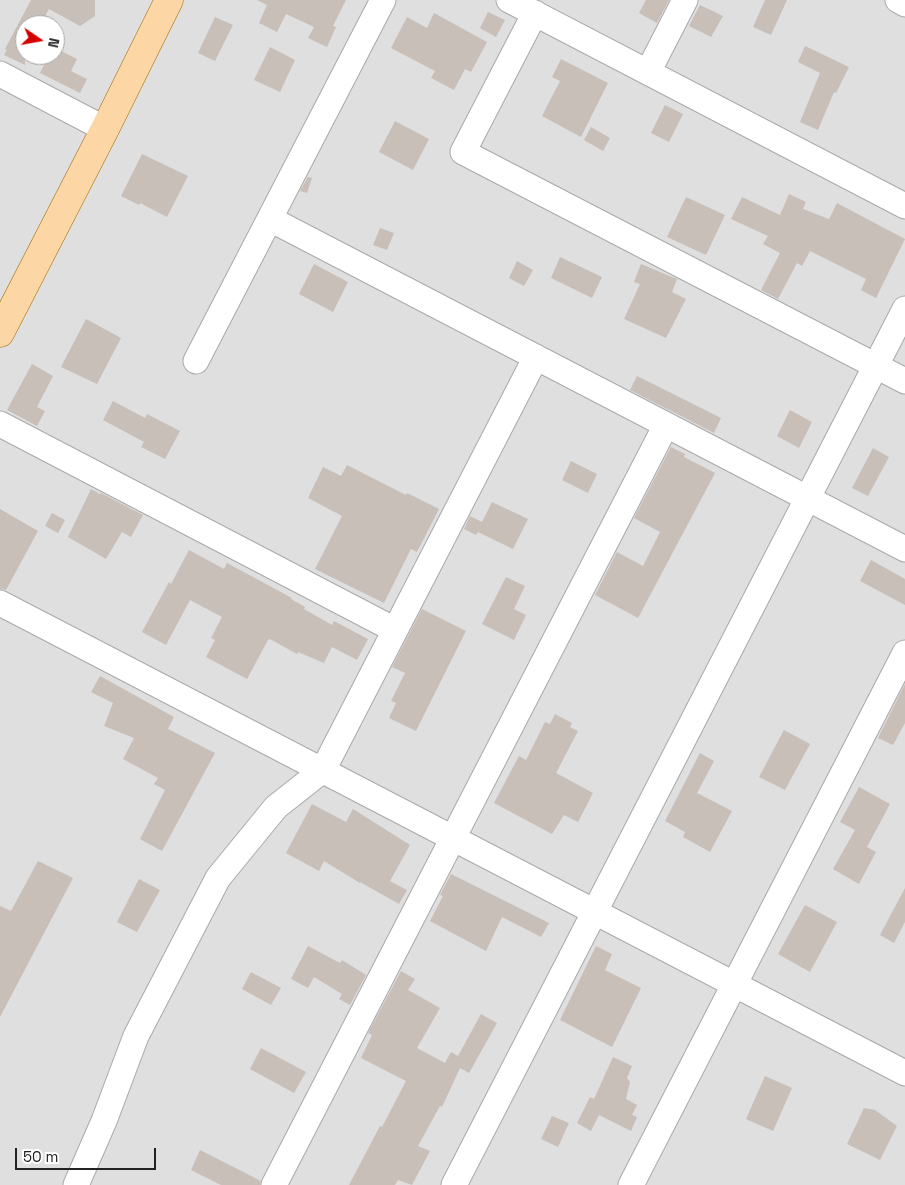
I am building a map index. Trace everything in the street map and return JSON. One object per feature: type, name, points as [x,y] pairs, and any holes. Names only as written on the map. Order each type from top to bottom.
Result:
[{"type":"main road","points":[[0,333],[105,129],[168,0]]},
{"type":"street","points":[[196,361],[383,0]]},
{"type":"street","points":[[509,0],[905,206]]},
{"type":"street","points":[[648,72],[685,0]]},
{"type":"street","points":[[898,0],[905,4]]},
{"type":"street","points":[[535,13],[463,152],[905,381]]},
{"type":"street","points":[[0,74],[105,129]]},
{"type":"street","points":[[270,219],[905,549]]},
{"type":"street","points":[[454,1185],[905,309]]},
{"type":"street","points":[[76,1185],[104,1122],[136,1036],[218,878],[276,807],[323,770],[536,357]]},
{"type":"street","points":[[0,424],[395,630]]},
{"type":"street","points":[[274,1185],[666,424]]},
{"type":"street","points":[[0,602],[905,1072]]},
{"type":"street","points":[[631,1185],[905,653]]},
{"type":"shaded area","points":[[0,0],[905,0],[905,1185],[0,1185]]},
{"type":"building","points":[[31,0],[95,0],[95,16],[80,26],[65,18],[65,15],[60,15],[49,9],[46,15],[23,15]]},
{"type":"building","points":[[257,0],[346,0],[333,26],[336,27],[327,47],[308,38],[314,27],[286,14],[277,32],[259,23],[267,5]]},
{"type":"building","points":[[646,0],[669,0],[657,23],[639,13]]},
{"type":"building","points":[[765,0],[787,0],[771,35],[753,27]]},
{"type":"building","points":[[700,5],[723,16],[711,37],[689,26]]},
{"type":"building","points":[[488,12],[505,20],[496,37],[480,28]]},
{"type":"building","points":[[434,13],[487,42],[471,72],[465,69],[454,90],[431,78],[435,71],[391,48],[407,17],[427,28]]},
{"type":"building","points":[[215,17],[233,25],[215,61],[198,53]]},
{"type":"building","points":[[15,30],[15,60],[4,55],[7,50],[5,49]]},
{"type":"building","points":[[805,46],[849,67],[836,93],[834,92],[818,130],[800,122],[820,73],[798,62]]},
{"type":"building","points":[[270,47],[295,60],[280,92],[254,80]]},
{"type":"building","points":[[65,53],[77,59],[71,71],[87,79],[80,93],[40,73],[44,65],[65,65]]},
{"type":"building","points":[[561,59],[608,83],[581,137],[542,116],[560,81],[552,77]]},
{"type":"building","points":[[665,105],[683,114],[669,142],[651,133]]},
{"type":"building","points":[[395,121],[429,139],[413,170],[379,152]]},
{"type":"building","points":[[591,127],[610,138],[603,151],[584,140]]},
{"type":"building","points":[[142,154],[188,176],[167,217],[140,203],[139,205],[121,196]]},
{"type":"building","points":[[308,177],[312,178],[307,193],[300,191]]},
{"type":"building","points":[[789,194],[806,202],[803,209],[829,219],[837,203],[905,239],[876,298],[861,290],[866,279],[810,251],[802,266],[797,263],[778,299],[761,290],[780,253],[763,244],[768,236],[731,219],[742,197],[780,215]]},
{"type":"building","points":[[686,197],[725,215],[706,255],[667,237]]},
{"type":"building","points":[[380,228],[394,233],[387,250],[373,245]]},
{"type":"building","points":[[560,257],[602,277],[592,298],[551,278]]},
{"type":"building","points":[[517,261],[533,270],[524,286],[509,278]]},
{"type":"building","points":[[314,264],[348,282],[333,312],[299,294]]},
{"type":"building","points":[[641,264],[677,279],[672,292],[686,299],[666,338],[624,319],[640,284],[634,282]]},
{"type":"building","points":[[86,319],[121,338],[97,384],[61,367]]},
{"type":"building","points":[[32,364],[53,376],[37,407],[45,411],[37,426],[7,410]]},
{"type":"building","points":[[637,376],[721,418],[714,433],[630,390]]},
{"type":"building","points":[[113,401],[145,418],[147,414],[180,431],[165,459],[141,447],[144,442],[103,420]]},
{"type":"building","points":[[790,410],[812,422],[799,448],[777,436]]},
{"type":"building","points":[[671,447],[685,454],[684,457],[715,473],[638,618],[595,595],[617,552],[643,566],[660,532],[634,518]]},
{"type":"building","points":[[873,448],[889,457],[868,496],[852,488]]},
{"type":"building","points":[[571,461],[597,474],[588,493],[562,480]]},
{"type":"building","points":[[347,465],[406,495],[407,493],[439,509],[417,552],[411,549],[384,603],[315,569],[342,516],[308,498],[323,467],[341,476]]},
{"type":"building","points":[[91,489],[143,515],[131,537],[122,532],[106,559],[68,537]]},
{"type":"building","points":[[492,502],[528,519],[513,549],[478,532],[476,535],[464,529],[470,516],[482,522]]},
{"type":"building","points":[[0,509],[38,531],[6,590],[0,589]]},
{"type":"building","points":[[52,513],[65,520],[58,533],[45,526]]},
{"type":"building","points":[[189,550],[224,569],[227,563],[292,598],[305,607],[304,609],[332,625],[334,621],[368,639],[357,660],[332,647],[324,663],[298,652],[297,654],[270,639],[247,679],[206,657],[215,640],[211,638],[222,617],[190,600],[166,645],[142,632]]},
{"type":"building","points":[[871,560],[905,579],[905,605],[860,581]]},
{"type":"building","points":[[506,577],[525,586],[514,609],[526,615],[514,640],[482,624]]},
{"type":"building","points":[[422,609],[466,631],[416,731],[389,718],[396,703],[391,701],[405,673],[392,667]]},
{"type":"building","points":[[100,676],[174,717],[168,729],[215,753],[162,851],[140,839],[165,790],[154,784],[158,778],[123,759],[134,738],[104,726],[113,703],[91,692]]},
{"type":"building","points":[[905,684],[905,723],[893,745],[878,738]]},
{"type":"building","points":[[555,714],[572,723],[570,727],[578,731],[556,773],[593,793],[578,822],[564,815],[552,834],[494,803],[519,756],[526,760],[545,722],[550,724]]},
{"type":"building","points":[[784,730],[810,744],[785,790],[759,777]]},
{"type":"building","points":[[700,753],[714,761],[697,793],[732,811],[710,852],[683,837],[685,832],[665,821]]},
{"type":"building","points":[[859,787],[890,804],[867,847],[876,852],[859,884],[833,869],[855,830],[840,822]]},
{"type":"building","points":[[312,804],[346,822],[353,809],[410,845],[390,881],[407,890],[399,904],[324,861],[319,871],[286,853]]},
{"type":"building","points":[[38,861],[73,878],[0,1017],[0,906],[11,911]]},
{"type":"building","points":[[451,874],[549,923],[541,937],[502,917],[486,951],[430,921],[443,896],[440,895]]},
{"type":"building","points":[[139,879],[160,890],[137,932],[117,922]]},
{"type":"building","points":[[905,888],[905,922],[894,943],[880,935]]},
{"type":"building","points":[[805,905],[837,922],[810,972],[778,954]]},
{"type":"building","points":[[308,946],[340,963],[342,960],[366,975],[350,1005],[339,999],[342,994],[314,977],[308,988],[291,979]]},
{"type":"building","points":[[596,946],[612,954],[605,970],[641,988],[612,1047],[560,1020]]},
{"type":"building","points":[[401,971],[415,979],[408,990],[440,1008],[417,1048],[445,1063],[451,1052],[458,1056],[481,1014],[497,1023],[469,1073],[460,1068],[442,1107],[440,1106],[418,1146],[430,1151],[412,1185],[398,1180],[395,1185],[349,1185],[406,1081],[361,1058],[372,1035],[368,1033]]},
{"type":"building","points":[[251,972],[281,988],[271,1005],[242,989]]},
{"type":"building","points":[[261,1048],[306,1072],[294,1093],[250,1069]]},
{"type":"building","points":[[613,1057],[632,1066],[627,1078],[630,1082],[626,1099],[637,1105],[632,1115],[637,1117],[631,1131],[599,1115],[591,1131],[577,1123],[590,1097],[594,1099]]},
{"type":"building","points":[[765,1076],[792,1088],[773,1131],[746,1119]]},
{"type":"building","points":[[864,1108],[875,1110],[897,1126],[880,1160],[847,1144]]},
{"type":"building","points":[[552,1116],[569,1123],[558,1147],[541,1139]]},
{"type":"building","points":[[200,1150],[261,1181],[260,1185],[221,1185],[191,1170]]}]
